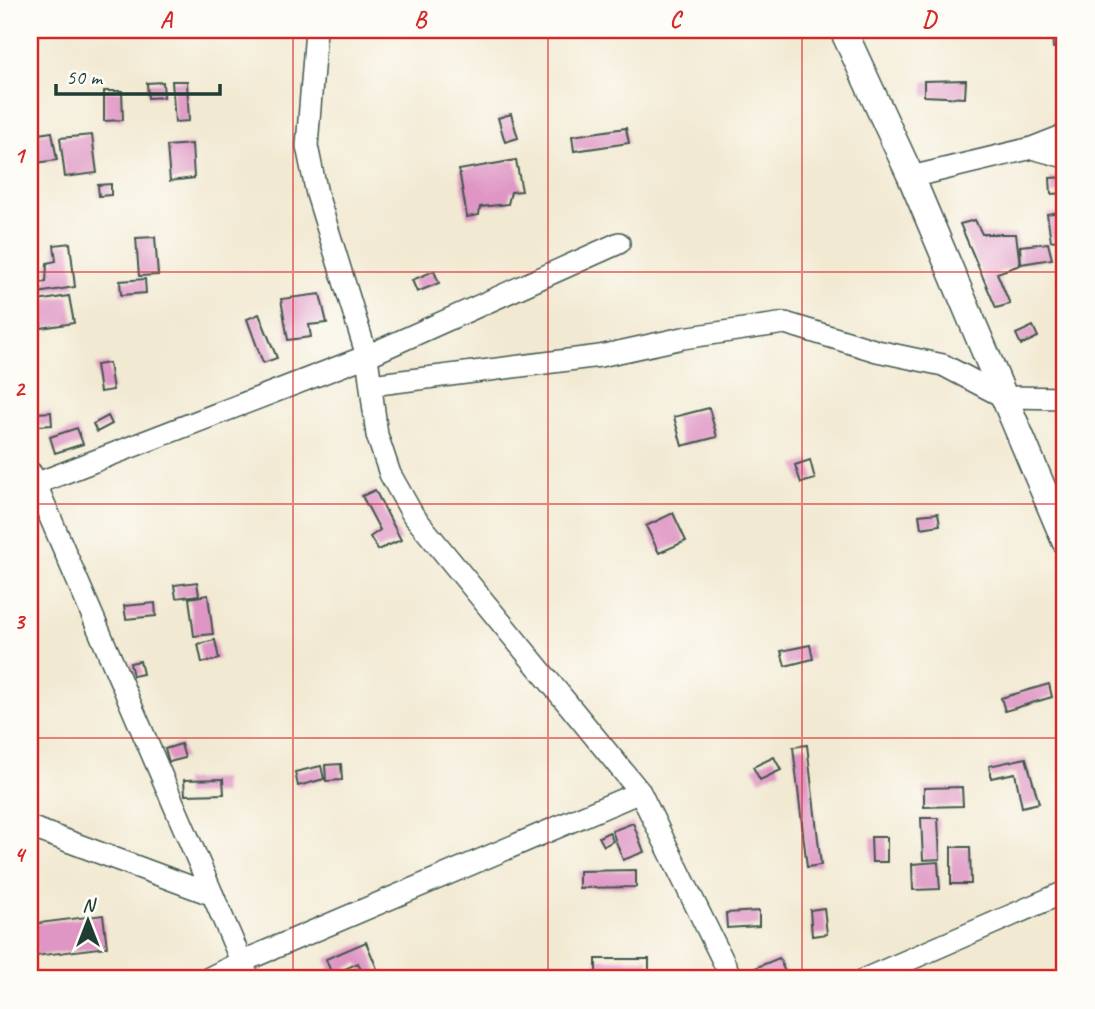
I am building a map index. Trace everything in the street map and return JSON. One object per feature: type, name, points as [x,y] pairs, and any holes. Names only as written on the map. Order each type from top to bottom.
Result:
[{"type":"street","points":[[316,30],[307,146],[317,194],[367,356],[377,435],[390,474],[413,515],[640,792],[732,979]]},
{"type":"street","points":[[843,30],[911,177],[1065,541]]},
{"type":"street","points":[[911,177],[1032,148],[1065,135]]},
{"type":"street","points":[[1032,148],[1065,157]]},
{"type":"street","points":[[245,970],[32,480],[367,356],[619,243]]},
{"type":"street","points":[[371,385],[600,356],[683,338],[785,323],[877,351],[943,365],[1004,397],[1065,398]]},
{"type":"street","points":[[207,979],[245,970],[640,792]]},
{"type":"street","points":[[30,827],[213,895]]},
{"type":"street","points":[[865,979],[1065,892]]},
{"type":"building","points":[[1052,30],[1065,30],[1065,47],[1053,48]]},
{"type":"building","points":[[966,80],[965,98],[924,96],[924,81]]},
{"type":"building","points":[[172,81],[187,81],[189,121],[175,122]]},
{"type":"building","points":[[163,82],[164,97],[148,98],[147,83]]},
{"type":"building","points":[[104,91],[122,91],[123,120],[104,121]]},
{"type":"building","points":[[511,114],[518,138],[505,142],[498,118]]},
{"type":"building","points":[[626,128],[629,143],[574,151],[572,136]]},
{"type":"building","points":[[52,132],[57,160],[36,163],[32,135]]},
{"type":"building","points":[[92,135],[97,173],[65,177],[60,138]]},
{"type":"building","points":[[192,144],[194,178],[170,181],[167,146]]},
{"type":"building","points":[[516,160],[522,191],[511,192],[508,204],[480,207],[479,215],[467,217],[459,170]]},
{"type":"building","points":[[1065,177],[1065,193],[1051,194],[1050,178]]},
{"type":"building","points":[[111,184],[111,195],[99,196],[98,185]]},
{"type":"building","points":[[1065,211],[1065,239],[1051,241],[1047,214]]},
{"type":"building","points":[[975,220],[982,234],[1016,234],[1020,265],[997,273],[1010,304],[996,308],[960,224]]},
{"type":"building","points":[[155,237],[158,275],[139,276],[136,238]]},
{"type":"building","points":[[1058,242],[1065,242],[1065,277],[1060,277]]},
{"type":"building","points":[[70,243],[75,287],[37,293],[36,283],[46,282],[47,263],[56,261],[54,245]]},
{"type":"building","points":[[1048,243],[1052,259],[1021,264],[1020,246]]},
{"type":"building","points":[[434,271],[439,283],[417,292],[412,280]]},
{"type":"building","points":[[145,279],[146,293],[121,295],[120,281]]},
{"type":"building","points":[[320,294],[327,323],[309,325],[311,337],[288,340],[281,299]]},
{"type":"building","points":[[69,296],[74,323],[41,328],[37,301]]},
{"type":"building","points":[[259,314],[277,358],[263,363],[247,319]]},
{"type":"building","points":[[1033,326],[1038,337],[1021,345],[1016,334]]},
{"type":"building","points":[[109,363],[113,390],[100,392],[96,365]]},
{"type":"building","points":[[709,408],[717,437],[682,446],[674,417]]},
{"type":"building","points":[[51,412],[52,425],[38,426],[37,413]]},
{"type":"building","points":[[108,416],[112,424],[97,432],[93,424]]},
{"type":"building","points":[[77,428],[83,444],[55,453],[50,437]]},
{"type":"building","points":[[810,460],[815,479],[801,483],[795,465]]},
{"type":"building","points":[[375,490],[401,540],[378,550],[370,537],[380,530],[362,496]]},
{"type":"building","points":[[673,513],[686,541],[659,553],[646,526]]},
{"type":"building","points":[[938,513],[940,525],[921,528],[919,515]]},
{"type":"building","points":[[197,582],[199,595],[176,598],[174,585]]},
{"type":"building","points":[[208,595],[213,634],[194,636],[189,598]]},
{"type":"building","points":[[155,603],[156,616],[126,619],[124,606]]},
{"type":"building","points":[[215,640],[219,659],[202,663],[198,644]]},
{"type":"building","points":[[810,645],[813,659],[785,666],[781,651]]},
{"type":"building","points":[[140,661],[143,674],[133,676],[130,663]]},
{"type":"building","points":[[1049,684],[1052,697],[1005,711],[1001,698]]},
{"type":"building","points":[[181,744],[185,758],[169,762],[165,749]]},
{"type":"building","points":[[807,745],[821,865],[807,867],[793,747]]},
{"type":"building","points":[[774,757],[781,770],[760,780],[753,767]]},
{"type":"building","points":[[1026,758],[1039,803],[1022,807],[1015,773],[991,778],[989,766]]},
{"type":"building","points":[[341,764],[342,780],[326,781],[325,765]]},
{"type":"building","points":[[321,766],[324,779],[298,786],[295,772]]},
{"type":"building","points":[[223,779],[224,794],[185,795],[184,780]]},
{"type":"building","points":[[962,787],[963,806],[924,807],[924,788]]},
{"type":"building","points":[[921,818],[938,818],[940,859],[923,860]]},
{"type":"building","points":[[633,823],[644,852],[623,860],[612,831]]},
{"type":"building","points":[[609,832],[613,841],[604,846],[599,837]]},
{"type":"building","points":[[871,837],[887,837],[887,862],[872,862]]},
{"type":"building","points":[[951,847],[970,847],[971,884],[951,884]]},
{"type":"building","points":[[938,862],[940,889],[913,890],[912,864]]},
{"type":"building","points":[[636,870],[636,887],[579,888],[579,871]]},
{"type":"building","points":[[824,908],[827,934],[812,936],[810,910]]},
{"type":"building","points":[[759,911],[759,926],[727,928],[726,913]]},
{"type":"building","points":[[103,915],[107,947],[36,956],[31,924]]},
{"type":"building","points":[[366,942],[378,971],[364,977],[358,963],[332,975],[326,959]]},
{"type":"building","points":[[779,958],[785,972],[759,979],[755,968]]},
{"type":"building","points":[[596,959],[649,959],[649,974],[596,974]]},
{"type":"building","points":[[982,975],[982,979],[966,979],[966,976]]}]
